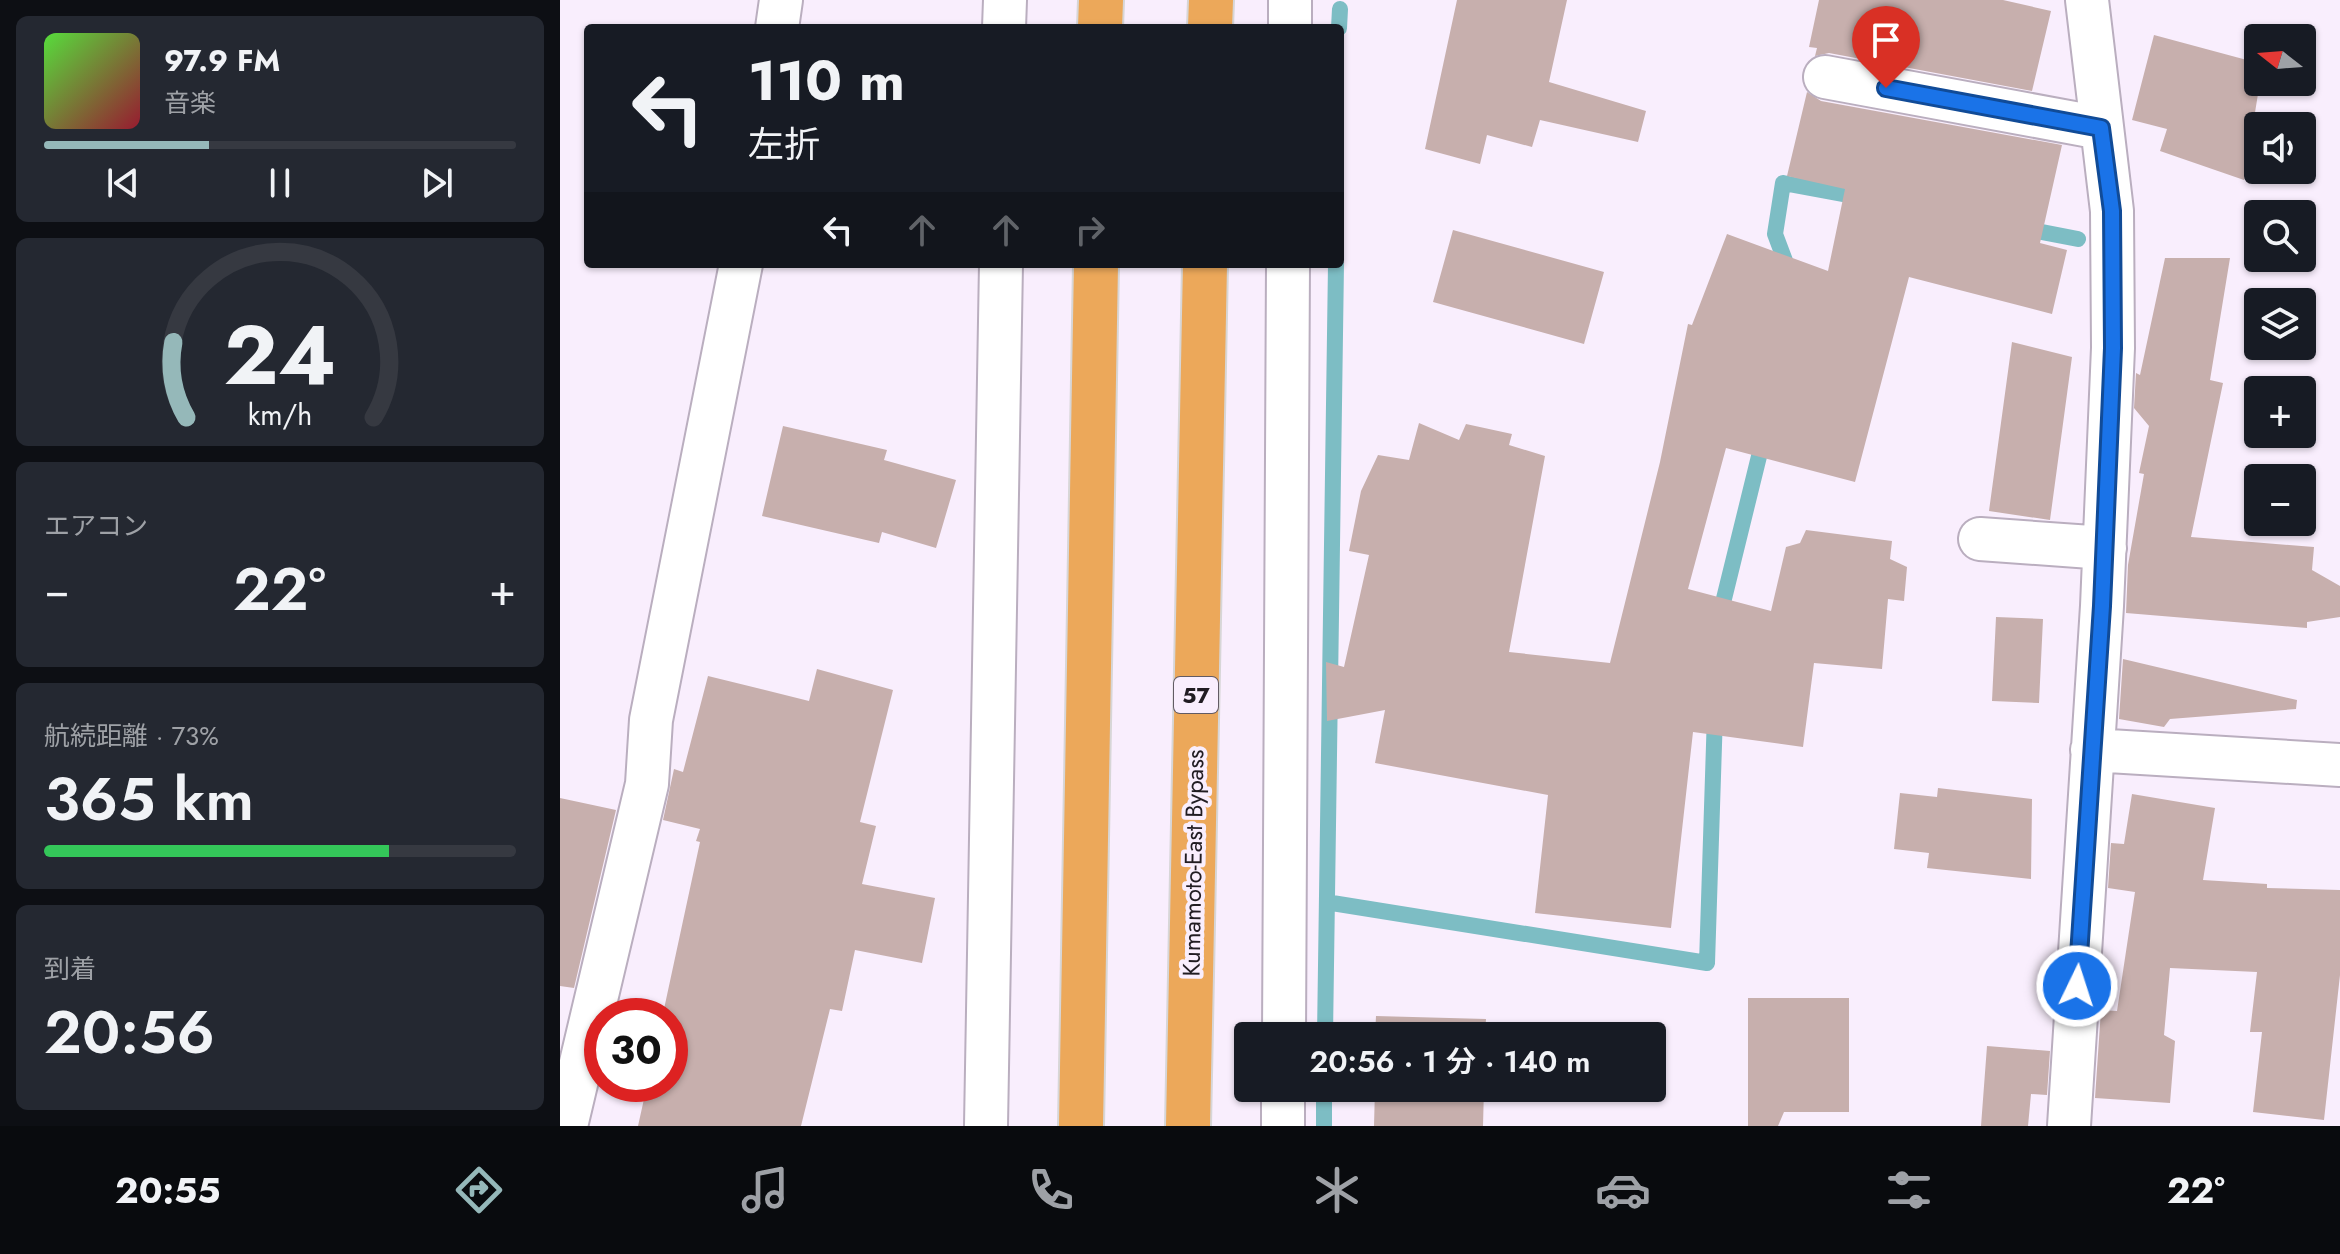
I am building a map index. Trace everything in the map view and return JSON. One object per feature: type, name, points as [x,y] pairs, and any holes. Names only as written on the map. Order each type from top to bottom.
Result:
[{"type":"highway","points":[[1100,24],[1101,0]]},
{"type":"highway","points":[[1210,24],[1211,0]]},
{"type":"highway","points":[[1081,1126],[1096,268]]},
{"type":"highway","name":"Kumamoto-East Bypass","points":[[1188,1126],[1205,268]]},
{"type":"street","points":[[778,24],[781,0]]},
{"type":"street","points":[[1004,24],[1005,0]]},
{"type":"street","points":[[1290,0],[1290,24]]},
{"type":"street","points":[[2069,1126],[2105,548],[2113,348],[2112,211],[2087,0]]},
{"type":"street","points":[[1825,77],[2101,128]]},
{"type":"street","points":[[566,1126],[647,784],[651,720],[740,268]]},
{"type":"street","points":[[986,1126],[1001,268]]},
{"type":"street","points":[[1284,1022],[1288,268]]},
{"type":"street","points":[[1980,539],[2105,548]]},
{"type":"street","points":[[2092,750],[2340,765]]},
{"type":"street","points":[[1283,1102],[1283,1126]]},
{"type":"building","points":[[1457,0],[1567,0],[1549,82],[1646,111],[1638,142],[1540,120],[1532,147],[1487,135],[1480,164],[1425,149]]},
{"type":"building","points":[[1819,0],[2003,0],[2051,11],[2032,91],[1829,53],[1815,56],[1817,48],[1809,47]]},
{"type":"building","points":[[2154,35],[2244,59],[2244,96],[2258,96],[2255,112],[2244,112],[2244,180],[2160,151],[2167,129],[2132,120]]},
{"type":"building","points":[[1807,92],[1821,101],[2062,145],[2040,243],[2067,250],[2052,314],[1909,277],[1855,482],[1726,448],[1688,589],[1771,611],[1786,547],[1800,543],[1806,530],[1892,541],[1890,559],[1907,567],[1904,601],[1888,599],[1882,669],[1814,663],[1803,747],[1693,732],[1671,928],[1535,913],[1548,795],[1375,763],[1385,710],[1327,721],[1326,662],[1344,667],[1369,555],[1349,551],[1361,491],[1378,455],[1409,460],[1419,423],[1459,440],[1466,424],[1512,434],[1509,445],[1545,456],[1509,652],[1610,663],[1660,462],[1688,324],[1692,325],[1727,234],[1828,271],[1845,189],[1787,176]]},
{"type":"building","points":[[1453,230],[1604,272],[1584,344],[1433,302]]},
{"type":"building","points":[[2165,258],[2230,258],[2210,380],[2223,383],[2191,537],[2314,547],[2312,570],[2340,586],[2340,617],[2307,622],[2307,628],[2126,613],[2128,565],[2144,474],[2139,473],[2149,426],[2134,408],[2136,373],[2140,375]]},
{"type":"building","points":[[2012,342],[2072,357],[2050,520],[1989,511]]},
{"type":"building","points":[[783,426],[887,450],[884,460],[956,480],[936,548],[882,532],[879,543],[762,516]]},
{"type":"building","points":[[1996,617],[2043,619],[2039,703],[1992,701]]},
{"type":"building","points":[[2123,659],[2297,700],[2296,709],[2170,719],[2164,727],[2119,719]]},
{"type":"building","points":[[817,669],[893,690],[860,822],[876,826],[862,884],[935,898],[922,963],[855,950],[842,1011],[830,1009],[801,1126],[638,1126],[643,1102],[688,1102],[688,998],[666,998],[700,842],[696,841],[700,829],[663,820],[674,769],[683,772],[708,676],[809,701]]},
{"type":"building","points":[[1938,788],[2032,799],[2031,879],[1927,868],[1929,853],[1894,849],[1900,793],[1937,797]]},
{"type":"building","points":[[2132,794],[2215,808],[2203,880],[2267,884],[2267,888],[2340,890],[2340,975],[2324,1120],[2253,1112],[2262,1032],[2250,1032],[2257,972],[2170,968],[2164,1035],[2175,1041],[2170,1103],[2095,1098],[2101,1010],[2117,1011],[2135,892],[2108,888],[2111,843],[2124,844]]},
{"type":"building","points":[[560,798],[616,810],[574,988],[560,986]]},
{"type":"building","points":[[1748,998],[1849,998],[1849,1112],[1784,1112],[1778,1126],[1748,1126]]},
{"type":"building","points":[[1376,1016],[1486,1019],[1486,1022],[1376,1022]]},
{"type":"building","points":[[1987,1046],[2050,1051],[2047,1095],[2031,1094],[2028,1126],[1981,1126]]},
{"type":"building","points":[[1375,1102],[1484,1102],[1483,1126],[1374,1126]]},
{"type":"waterway","points":[[1339,24],[1340,9]]},
{"type":"waterway","points":[[1790,274],[1775,234],[1783,183],[1864,198]]},
{"type":"waterway","points":[[2021,228],[2078,239]]},
{"type":"waterway","points":[[1325,1022],[1336,268]]},
{"type":"waterway","points":[[1719,619],[1764,436]]},
{"type":"waterway","points":[[1332,903],[1707,963],[1715,714]]},
{"type":"waterway","points":[[1324,1102],[1324,1126]]},
{"type":"route","points":[[1886,88],[2101,128],[2112,211],[2113,348],[2102,606],[2077,986]]}]
